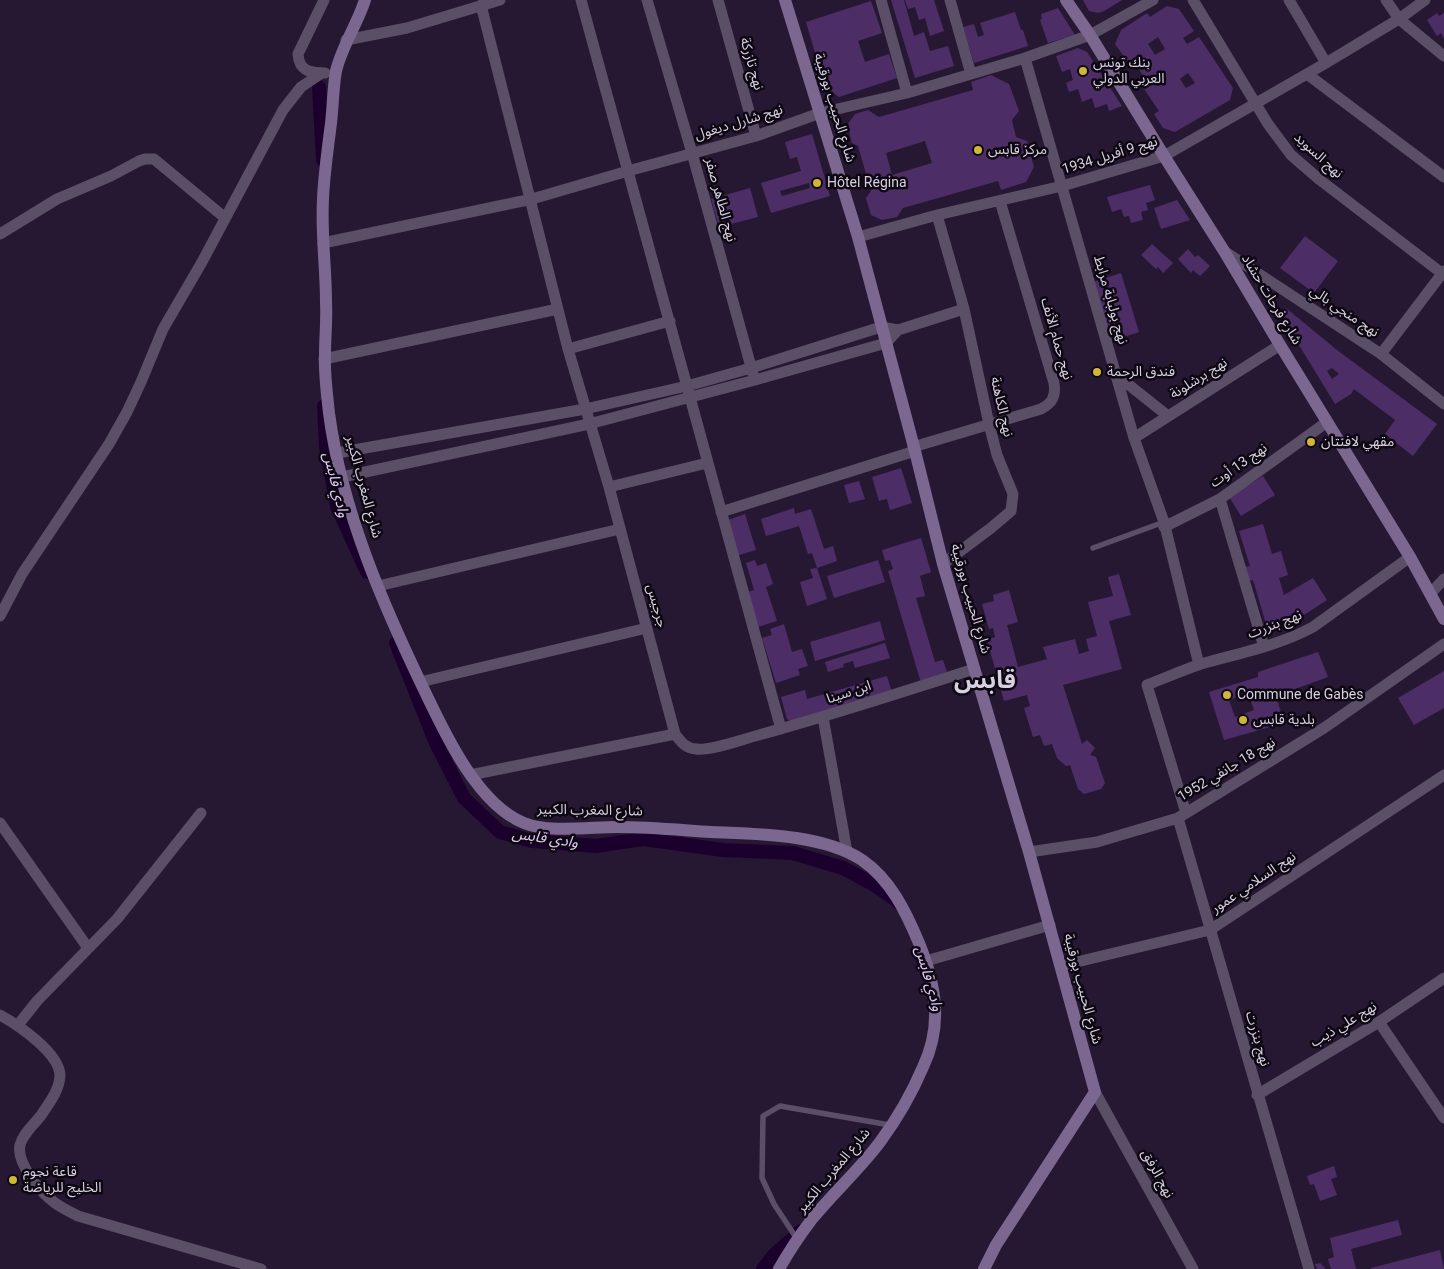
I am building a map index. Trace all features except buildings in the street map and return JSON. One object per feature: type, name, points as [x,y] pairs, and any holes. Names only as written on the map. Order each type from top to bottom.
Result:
[{"type":"street","points":[[324,0],[298,54],[298,61],[301,67],[306,70],[336,73]]},
{"type":"street","name":"شارع المغرب الكبير","points":[[365,0],[346,40],[336,73],[323,199],[323,243],[327,305],[324,359],[330,415],[352,517],[378,586],[420,682],[470,775],[490,800],[510,816],[528,825],[550,828],[653,828],[773,835],[827,845],[847,852],[870,867],[892,890],[903,907],[926,960],[934,993],[936,1028],[933,1043],[913,1088],[881,1140],[814,1216],[797,1239],[779,1269]]},
{"type":"street","points":[[346,40],[406,28],[500,0]]},
{"type":"street","points":[[581,0],[781,729]]},
{"type":"street","name":"نهج الطاهر صفر","points":[[647,0],[755,380]]},
{"type":"street","name":"نهج تازركة","points":[[718,0],[756,136]]},
{"type":"street","name":"شارع الحبيب بورقيبة","points":[[785,0],[858,237],[943,564],[1029,852],[1095,1092]]},
{"type":"street","points":[[881,0],[907,93]]},
{"type":"street","points":[[950,0],[971,74]]},
{"type":"street","name":"شارع فرحات حشاد","points":[[1066,0],[1090,35],[1224,251],[1410,557],[1444,618]]},
{"type":"street","name":"نهج شارل ديغول","points":[[323,243],[532,199],[756,136],[820,113],[907,93],[1025,58],[1090,35],[1153,0]]},
{"type":"street","name":"نهج السويد","points":[[1193,0],[1272,130],[1291,156],[1443,273]]},
{"type":"street","points":[[1288,0],[1326,64]]},
{"type":"street","points":[[1386,0],[1399,19],[1444,56]]},
{"type":"street","name":"نهج 9 أفريل 1934","points":[[858,237],[937,215],[1062,186],[1164,156],[1326,64],[1399,19],[1425,0]]},
{"type":"street","name":"جرجيس","points":[[481,5],[532,199],[568,349],[609,487],[675,734]]},
{"type":"street","name":"نهج بولبابة مرابط","points":[[1025,58],[1134,438],[1164,524],[1199,664]]},
{"type":"street","points":[[0,616],[6,594],[22,574],[109,444],[141,382],[162,329],[202,262],[282,110],[301,87],[322,73]]},
{"type":"street","points":[[1307,74],[1444,177]]},
{"type":"street","points":[[0,234],[57,199],[145,159],[154,160],[224,217]]},
{"type":"street","name":"نهج حمام الأنف","points":[[721,512],[914,448],[1041,409],[1053,400],[1055,392],[1052,374],[1000,201]]},
{"type":"street","name":"نهج الكاهنة","points":[[937,215],[964,309],[997,455],[1013,494],[1011,511],[943,564]]},
{"type":"street","name":"نهج منجي بالي","points":[[1224,251],[1381,354],[1444,404]]},
{"type":"street","points":[[1381,354],[1443,273]]},
{"type":"street","points":[[324,359],[558,309]]},
{"type":"street","points":[[342,477],[589,424],[755,380],[886,343],[898,330],[964,309]]},
{"type":"street","points":[[568,349],[670,321]]},
{"type":"street","points":[[337,453],[585,410],[687,386],[751,368],[881,326],[898,330]]},
{"type":"street","name":"نهج برشلونة","points":[[1134,438],[1280,345]]},
{"type":"street","points":[[1117,379],[1124,381],[1168,416]]},
{"type":"street","name":"نهج 13 أوت","points":[[1164,524],[1220,499],[1327,422]]},
{"type":"street","points":[[609,487],[707,462]]},
{"type":"street","points":[[1220,499],[1264,647]]},
{"type":"street","points":[[378,586],[620,529]]},
{"type":"street","name":"نهج بنزرت","points":[[1309,1269],[1210,930],[1182,815],[1147,685],[1199,664],[1264,647],[1298,635],[1313,627],[1410,557]]},
{"type":"street","points":[[1430,594],[1444,579]]},
{"type":"street","points":[[420,682],[647,628]]},
{"type":"street","name":"نهج 18 جانفي 1952","points":[[1029,852],[1097,842],[1182,815],[1324,728],[1444,644]]},
{"type":"street","name":"ابن سينا","points":[[675,734],[682,745],[695,750],[705,749],[823,717],[974,669]]},
{"type":"street","points":[[823,717],[847,852]]},
{"type":"street","points":[[470,775],[675,734]]},
{"type":"street","name":"نهج السلامي عمور","points":[[1060,966],[1210,930],[1444,775]]},
{"type":"street","points":[[18,1025],[37,1001],[117,919],[201,813]]},
{"type":"street","points":[[0,823],[88,948]]},
{"type":"street","points":[[926,960],[1050,925]]},
{"type":"street","name":"نهج علي ذيب","points":[[1257,1095],[1379,1022],[1444,978]]},
{"type":"street","points":[[0,1015],[18,1025],[38,1042],[59,1069],[60,1078],[54,1096],[24,1136],[19,1150],[24,1165],[34,1181],[54,1202],[78,1216],[261,1269]]},
{"type":"street","points":[[1379,1022],[1444,1118]]},
{"type":"street","points":[[984,1269],[996,1245],[1095,1092]]},
{"type":"street","name":"نهج الرفق","points":[[1095,1092],[1193,1269]]},
{"type":"lane","points":[[1093,548],[1164,524]]},
{"type":"lane","points":[[797,1239],[774,1204],[762,1178],[762,1116],[780,1106],[890,1126]]},
{"type":"waterway","name":"وادي قابس","points":[[319,87],[323,160]]},
{"type":"waterway","name":"وادي قابس","points":[[324,406],[326,447],[337,506],[367,572]]},
{"type":"waterway","name":"وادي قابس","points":[[396,643],[435,741],[464,798],[500,832],[532,841],[596,846],[643,839],[723,850],[793,853],[843,868],[873,884],[899,903]]},
{"type":"waterway","name":"وادي قابس","points":[[763,1269],[774,1255],[801,1231]]},
{"type":"place","name":"بنك تونس العربي الدولي","points":[[1083,71]]},
{"type":"place","name":"مركز قابس","points":[[978,150]]},
{"type":"place","name":"Hôtel Régina","points":[[817,183]]},
{"type":"place","name":"فندق الرحمة","points":[[1097,372]]},
{"type":"place","name":"مقهي لافنتان","points":[[1311,442]]},
{"type":"place","name":"Commune de Gabès","points":[[1227,695]]},
{"type":"place","name":"بلدية قابس","points":[[1243,720]]},
{"type":"place","name":"قاعة نجوم الخليج للرياضة","points":[[13,1180]]},
{"type":"district","name":"قابس","points":[[985,682]]}]
